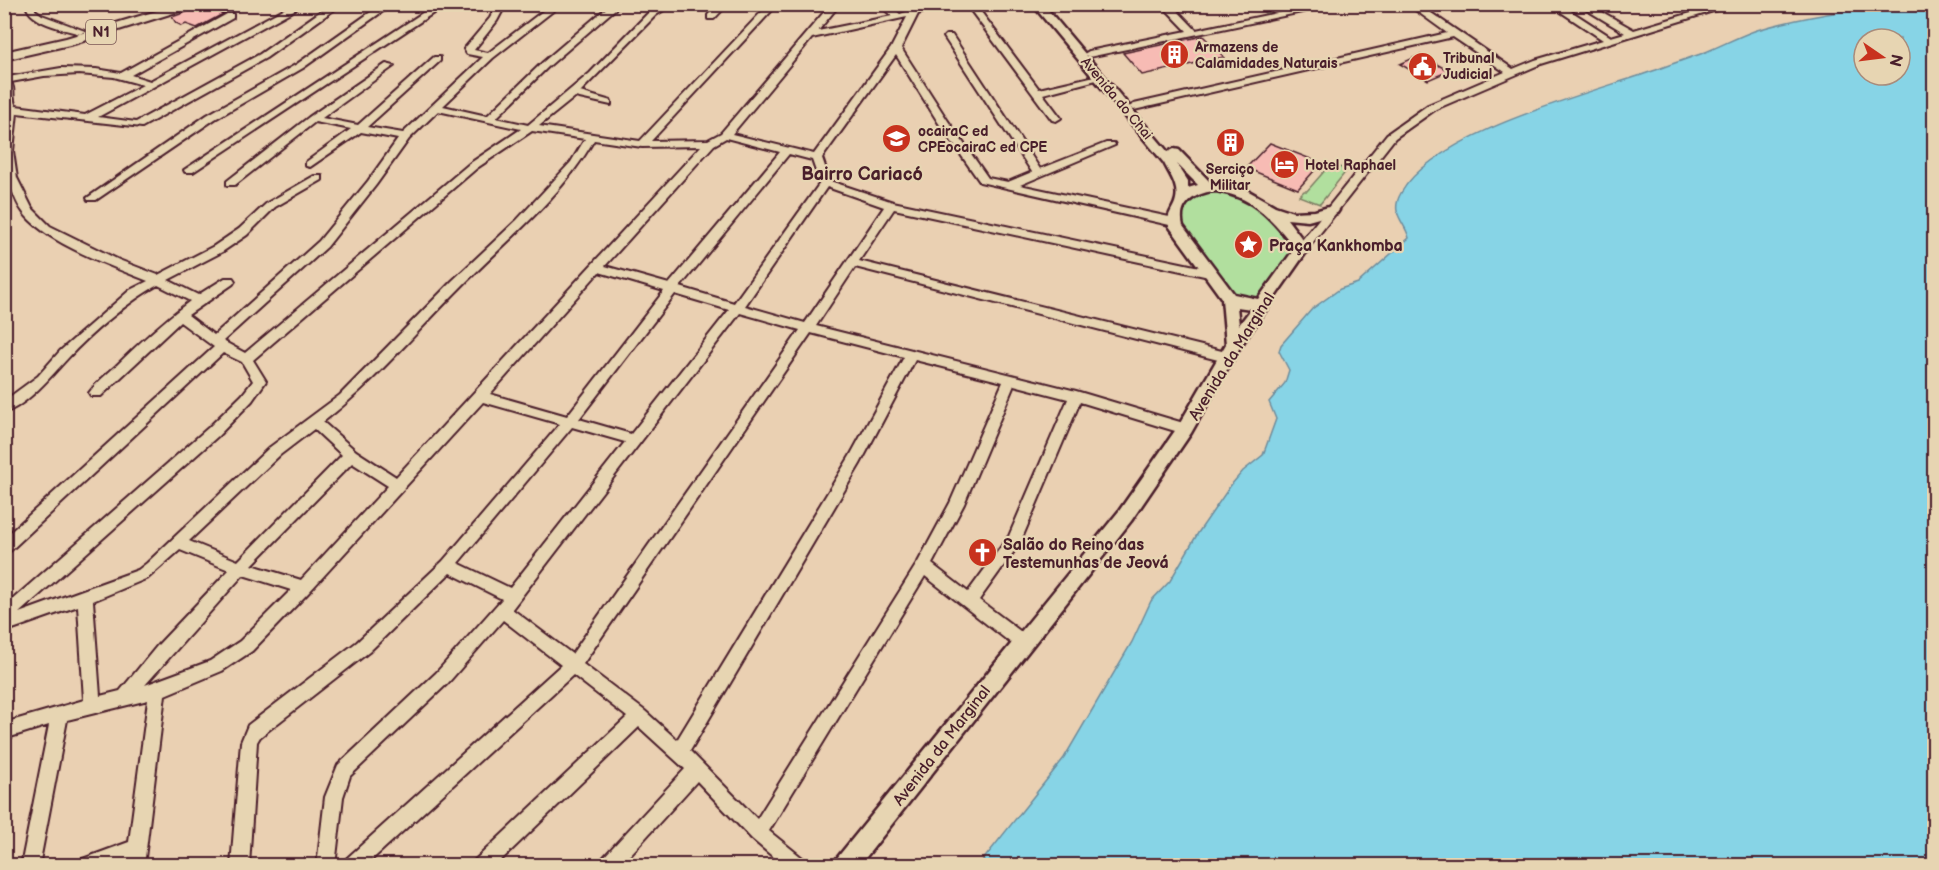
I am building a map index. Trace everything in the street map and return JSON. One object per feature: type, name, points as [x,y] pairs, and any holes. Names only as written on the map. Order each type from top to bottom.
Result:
[{"type":"highway","name":"N1","points":[[4,50],[176,4]]},
{"type":"highway","name":"N1","points":[[4,56],[69,41],[196,4]]},
{"type":"main road","name":"Avenida do Chai","points":[[1037,4],[1176,171],[1181,181],[1183,198]]},
{"type":"main road","name":"Avenida do Chai","points":[[1047,4],[1187,168],[1206,186]]},
{"type":"main road","points":[[1263,305],[1242,303],[1228,298],[1209,273],[1174,222],[1183,198],[1194,189],[1206,186],[1221,188],[1255,199],[1289,216],[1302,218],[1332,210]]},
{"type":"main road","points":[[1269,208],[1302,248]]},
{"type":"main road","name":"Avenida da Marginal","points":[[845,866],[1125,516],[1185,429],[1230,351],[1302,248]]},
{"type":"main road","points":[[1228,298],[1230,351]]},
{"type":"street","points":[[30,4],[31,11],[39,17],[80,31]]},
{"type":"street","points":[[86,119],[301,4]]},
{"type":"street","points":[[12,109],[138,124],[263,56],[291,34],[338,4]]},
{"type":"street","points":[[92,198],[211,117],[300,66],[389,4]]},
{"type":"street","points":[[189,170],[442,4]]},
{"type":"street","points":[[490,56],[470,52],[469,49],[494,19],[502,4]]},
{"type":"street","points":[[4,548],[323,244],[372,183],[405,136],[490,56],[558,4]]},
{"type":"street","points":[[488,120],[546,64],[617,4]]},
{"type":"street","points":[[246,359],[473,166],[530,128],[573,93],[653,13],[669,4]]},
{"type":"street","points":[[711,17],[724,4]]},
{"type":"street","points":[[642,144],[774,4]]},
{"type":"street","points":[[4,732],[60,713],[157,690],[233,657],[304,587],[710,144],[725,135],[836,4]]},
{"type":"street","points":[[882,4],[899,17]]},
{"type":"street","points":[[809,36],[899,17],[941,4]]},
{"type":"street","points":[[970,4],[1056,118]]},
{"type":"street","points":[[1166,6],[1180,4]]},
{"type":"street","points":[[1089,54],[1336,4]]},
{"type":"street","points":[[1411,4],[1511,72]]},
{"type":"street","points":[[1553,4],[1608,39]]},
{"type":"street","points":[[1581,4],[1633,34]]},
{"type":"street","name":"Avenida da Marginal","points":[[1302,248],[1391,136],[1410,120],[1432,107],[1511,72],[1608,39],[1633,34],[1732,4]]},
{"type":"street","points":[[1166,6],[1193,32]]},
{"type":"street","points":[[817,158],[896,48],[914,13]]},
{"type":"street","points":[[124,75],[230,16]]},
{"type":"street","points":[[1134,107],[1374,54],[1453,34]]},
{"type":"street","points":[[949,37],[1038,174]]},
{"type":"street","points":[[896,48],[978,175],[984,180],[1101,208],[1174,222]]},
{"type":"street","points":[[310,164],[361,127],[437,59]]},
{"type":"street","points":[[231,183],[313,119],[389,66]]},
{"type":"street","points":[[151,84],[124,75],[52,70],[5,79],[10,88],[8,102],[12,109],[6,151],[8,179],[27,210],[46,229],[197,300]]},
{"type":"street","points":[[1037,92],[1100,78]]},
{"type":"street","points":[[573,93],[607,103]]},
{"type":"street","points":[[436,108],[530,128],[642,144],[710,144]]},
{"type":"street","points":[[313,119],[405,136]]},
{"type":"street","points":[[725,135],[817,158]]},
{"type":"street","points":[[4,625],[143,574],[276,451],[345,398],[456,284],[521,223],[575,164],[591,137]]},
{"type":"street","points":[[1010,185],[1110,145]]},
{"type":"street","points":[[240,866],[249,742],[254,731],[363,647],[448,565],[505,495],[570,422],[672,289],[787,150]]},
{"type":"street","points":[[817,158],[825,183]]},
{"type":"street","points":[[4,408],[43,379],[64,354],[134,293],[225,245],[243,232],[271,205],[318,178]]},
{"type":"street","points":[[825,183],[891,204],[1209,273]]},
{"type":"street","points":[[326,866],[334,797],[344,771],[442,678],[507,603],[579,514],[736,308],[825,183]]},
{"type":"street","points":[[351,866],[574,664],[808,328],[891,204]]},
{"type":"street","points":[[853,262],[1230,351]]},
{"type":"street","points":[[595,267],[808,328],[1076,396],[1185,429]]},
{"type":"street","points":[[96,393],[179,315],[197,300],[229,282]]},
{"type":"street","points":[[4,617],[213,432],[247,398],[260,381],[246,359],[218,344],[179,315]]},
{"type":"street","points":[[679,753],[855,460],[911,355]]},
{"type":"street","points":[[758,833],[923,566],[957,504],[1010,380]]},
{"type":"street","points":[[480,396],[635,440]]},
{"type":"street","points":[[970,601],[1016,539],[1076,396]]},
{"type":"street","points":[[314,421],[351,455],[397,485]]},
{"type":"street","points":[[124,698],[163,651],[240,568],[351,455]]},
{"type":"street","points":[[178,543],[240,568],[304,587]]},
{"type":"street","points":[[448,565],[507,603],[574,664],[639,716],[697,769],[758,833],[799,866]]},
{"type":"street","points":[[923,566],[1022,642]]},
{"type":"street","points":[[85,597],[92,705]]},
{"type":"street","points":[[86,866],[137,857],[157,690]]},
{"type":"street","points":[[30,866],[60,713]]},
{"type":"street","points":[[481,866],[639,716]]},
{"type":"street","points":[[607,866],[697,769]]},
{"type":"green space","points":[[1256,5],[1316,5],[1267,15]]},
{"type":"green space","points":[[1326,162],[1347,170],[1320,204],[1299,196],[1307,191],[1327,168],[1323,165]]},
{"type":"green space","points":[[1222,190],[1255,201],[1296,247],[1260,300],[1231,297],[1179,229],[1181,205],[1197,191]]},
{"type":"water","points":[[1891,5],[1934,5],[1934,865],[979,865],[1064,758],[1132,642],[1151,601],[1170,581],[1198,533],[1231,485],[1243,471],[1263,455],[1276,419],[1269,402],[1285,383],[1289,370],[1279,351],[1281,345],[1312,309],[1340,289],[1358,283],[1409,238],[1397,212],[1397,206],[1401,193],[1419,171],[1446,151],[1479,133],[1517,117],[1656,70],[1750,32],[1840,12]]},
{"type":"building","points":[[206,5],[223,14],[197,28],[186,24],[182,26],[172,17]]},
{"type":"building","name":"Armazens de Calamidades Naturais","points":[[1203,36],[1224,57],[1142,75],[1123,53]]},
{"type":"building","name":"Tribunal Judicial","points":[[1420,55],[1449,71],[1428,80],[1400,64]]},
{"type":"building","name":"Hotel Raphael","points":[[1270,143],[1321,163],[1298,189],[1246,168]]},
{"type":"building","name":"Salão do Reino das Testemunhas de Jeová","points":[[981,541],[995,549],[983,565],[969,557]]},
{"type":"place","name":"Armazens de Calamidades Naturais","points":[[1174,55]]},
{"type":"place","name":"Tribunal Judicial","points":[[1422,66]]},
{"type":"place","name":"ocairaC ed CPEocairaC ed CPE","points":[[897,139]]},
{"type":"place","name":"Serciço Militar","points":[[1230,142]]},
{"type":"place","name":"Hotel Raphael","points":[[1284,165]]},
{"type":"place","name":"Praça Kankhomba","points":[[1248,245]]},
{"type":"place","name":"Salão do Reino das Testemunhas de Jeová","points":[[982,553]]},
{"type":"district","name":"Bairro Cariacó","points":[[862,174]]}]
